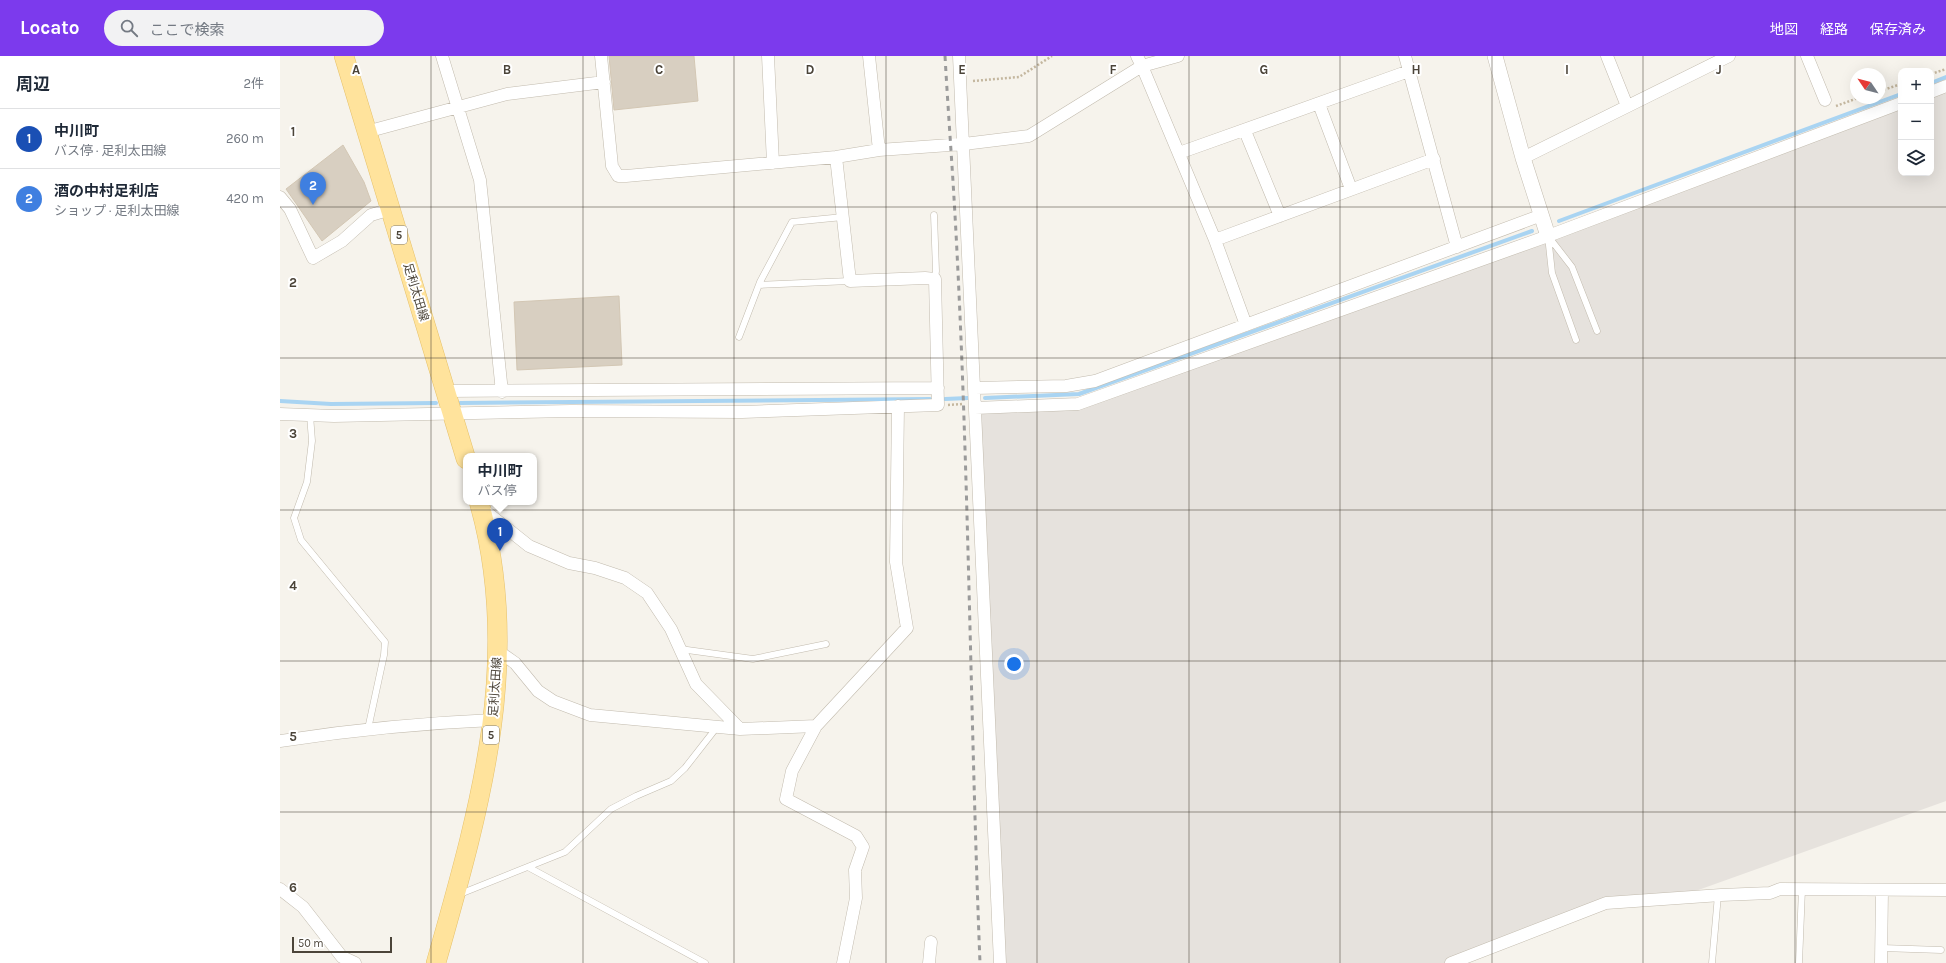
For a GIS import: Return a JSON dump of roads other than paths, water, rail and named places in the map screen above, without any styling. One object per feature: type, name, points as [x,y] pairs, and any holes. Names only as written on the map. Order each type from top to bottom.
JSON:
[{"type":"main road","name":"足利太田線","points":[[344,56],[464,453]]},
{"type":"main road","name":"足利太田線","points":[[436,963],[478,807],[493,720],[498,651],[494,577],[479,505]]},
{"type":"street","points":[[442,56],[480,180],[502,392]]},
{"type":"street","points":[[600,56],[612,166],[618,176],[836,157],[879,150],[964,144],[1029,136],[1139,61],[1178,56]]},
{"type":"street","points":[[768,56],[773,163]]},
{"type":"street","points":[[869,56],[879,150]]},
{"type":"street","points":[[959,56],[975,388],[970,406],[1000,963]]},
{"type":"street","points":[[1405,56],[1457,247]]},
{"type":"street","points":[[1495,56],[1523,158],[1548,236]]},
{"type":"street","points":[[1607,56],[1627,106]]},
{"type":"street","points":[[1523,158],[1627,106],[1708,60],[1729,56]]},
{"type":"street","points":[[1807,56],[1825,100]]},
{"type":"street","points":[[1139,61],[1215,240],[1246,325]]},
{"type":"street","points":[[1179,153],[1245,131],[1409,71]]},
{"type":"street","points":[[366,132],[507,94],[604,82]]},
{"type":"street","points":[[1934,91],[1946,86]]},
{"type":"street","points":[[1319,104],[1351,189]]},
{"type":"street","points":[[970,406],[1078,404],[1548,236],[1898,104]]},
{"type":"street","points":[[1245,131],[1280,216]]},
{"type":"street","points":[[280,414],[453,414],[571,411],[742,412],[938,405],[935,279],[925,278],[850,281],[836,157]]},
{"type":"street","points":[[1215,240],[1434,159]]},
{"type":"street","points":[[280,197],[290,209],[313,258],[342,242],[371,215],[390,209]]},
{"type":"street","points":[[975,388],[1066,386],[1095,381],[1542,215]]},
{"type":"street","points":[[446,391],[502,392],[938,388]]},
{"type":"street","points":[[843,963],[856,898],[855,870],[863,847],[856,836],[786,799],[792,771],[816,726],[907,628],[896,562],[898,406]]},
{"type":"street","points":[[480,505],[529,546],[569,563],[595,568],[625,578],[647,593],[671,629],[696,684],[740,729]]},
{"type":"street","points":[[498,651],[515,663],[543,695],[553,702],[590,715],[740,729],[816,726]]},
{"type":"street","points":[[280,741],[418,723],[493,720]]},
{"type":"street","points":[[280,889],[303,907],[342,957],[355,963]]},
{"type":"street","points":[[1452,963],[1606,904],[1718,895],[1770,894],[1780,889],[1946,890]]},
{"type":"street","points":[[1881,963],[1882,890]]},
{"type":"street","points":[[929,963],[931,942]]},
{"type":"lane","points":[[934,216],[935,279]]},
{"type":"lane","points":[[739,336],[759,285],[792,222],[843,217]]},
{"type":"lane","points":[[1548,236],[1572,267],[1597,331]]},
{"type":"lane","points":[[1548,236],[1552,273],[1576,340]]},
{"type":"lane","points":[[759,285],[850,281]]},
{"type":"lane","points":[[310,415],[312,441],[307,482],[294,518],[301,540],[385,642],[384,655],[368,729]]},
{"type":"lane","points":[[680,649],[753,659],[826,644]]},
{"type":"lane","points":[[454,896],[565,852],[611,809],[636,796],[671,781],[685,768],[717,727]]},
{"type":"lane","points":[[528,867],[705,963]]},
{"type":"lane","points":[[1799,963],[1802,889]]},
{"type":"lane","points":[[1712,963],[1718,895]]},
{"type":"lane","points":[[1882,948],[1941,950]]},
{"type":"waterway","points":[[1934,82],[1946,77]]},
{"type":"waterway","points":[[1559,221],[1898,95]]},
{"type":"waterway","points":[[985,398],[1079,394],[1532,231]]},
{"type":"waterway","points":[[945,399],[968,398]]},
{"type":"waterway","points":[[460,403],[930,399]]},
{"type":"waterway","points":[[280,401],[331,404],[436,403]]},
{"type":"railway","points":[[945,56],[960,308],[980,963]]},
{"type":"place","name":"酒の中村足利店","points":[[313,205]]},
{"type":"place","name":"中川町","points":[[500,551]]}]
